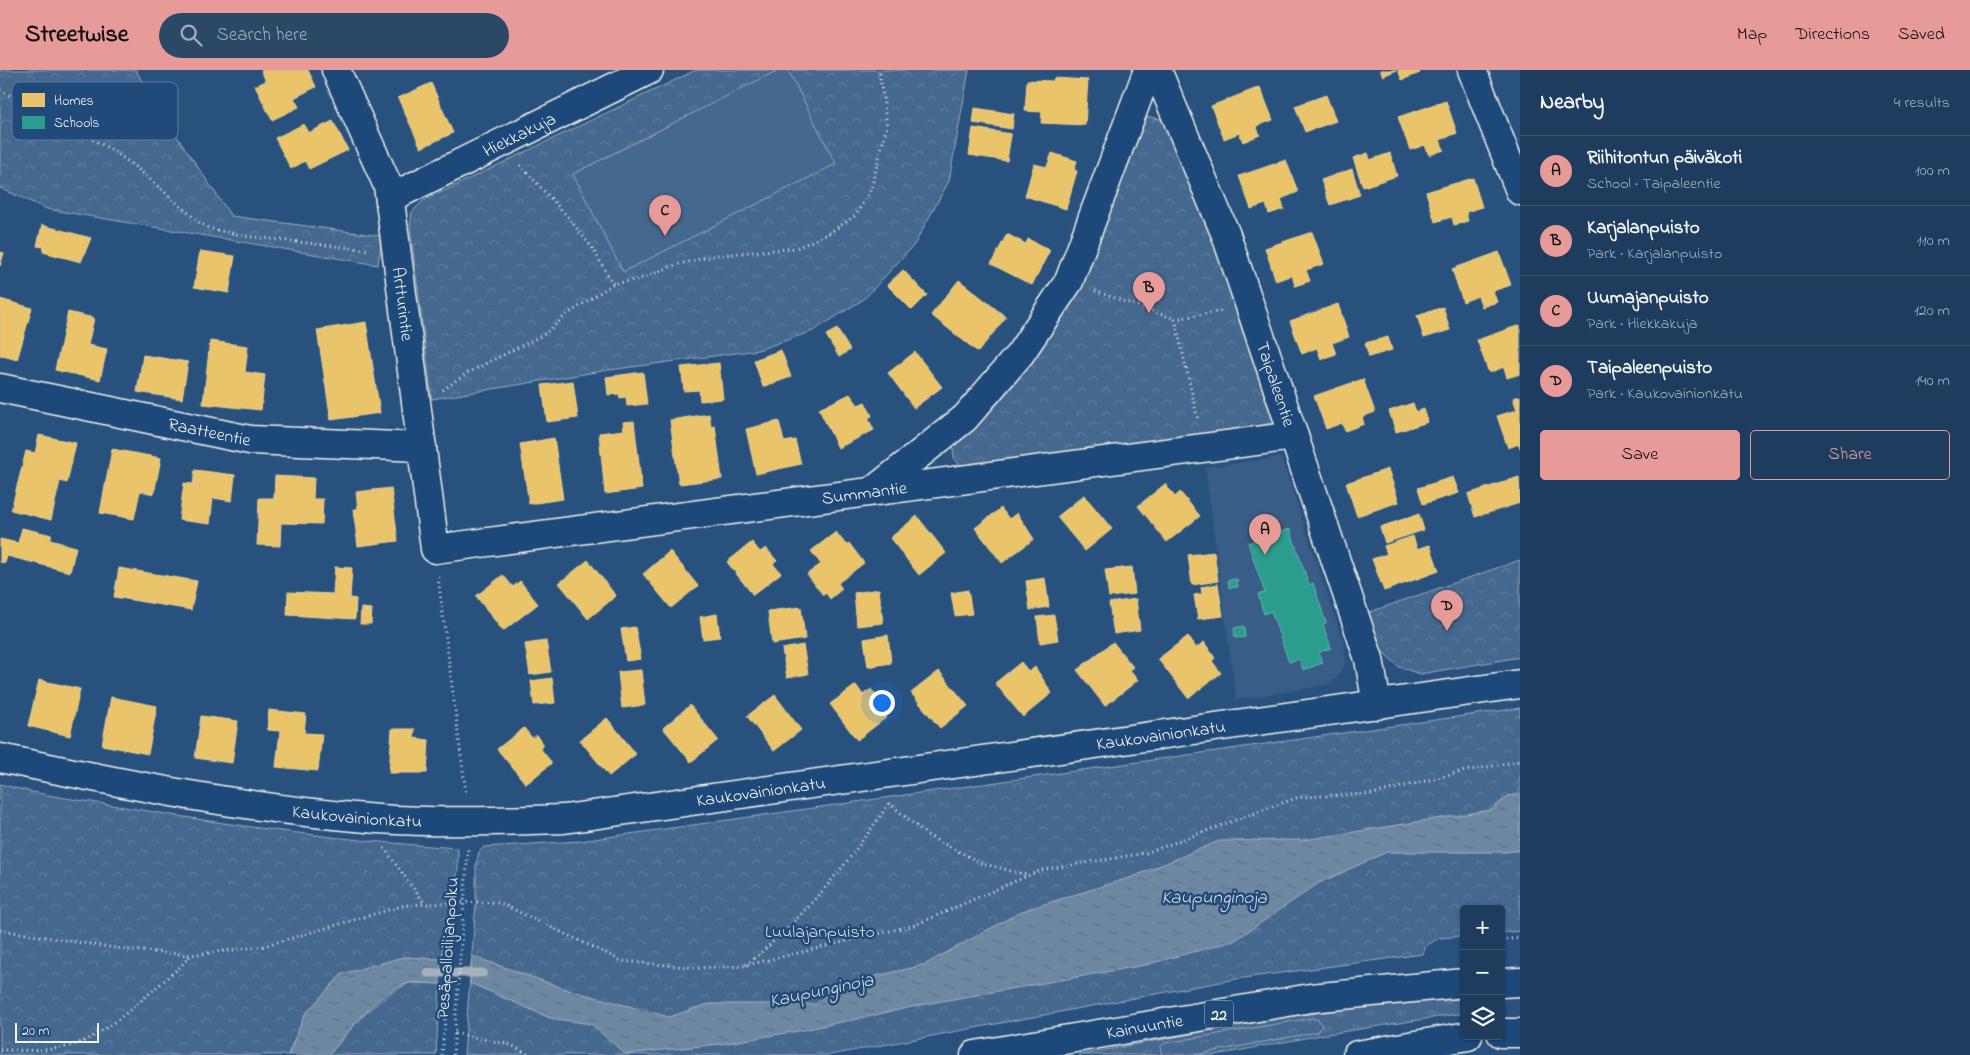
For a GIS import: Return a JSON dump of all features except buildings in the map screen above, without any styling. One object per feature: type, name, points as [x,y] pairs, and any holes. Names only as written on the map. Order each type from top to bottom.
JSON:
[{"type":"main road","name":"Artturintie","points":[[336,70],[388,186],[435,549]]},
{"type":"main road","name":"Hiekkakuja","points":[[390,198],[649,70]]},
{"type":"main road","points":[[873,491],[965,418],[1020,354],[1069,282],[1148,70]]},
{"type":"main road","name":"Taipaleentie","points":[[1157,70],[1226,235],[1369,659],[1377,705]]},
{"type":"main road","points":[[1472,70],[1520,192]]},
{"type":"main road","name":"Raatteentie","points":[[0,388],[250,440],[422,447]]},
{"type":"main road","name":"Summantie","points":[[435,549],[1294,436]]},
{"type":"main road","name":"Kaukovainionkatu","points":[[0,758],[156,789],[469,832],[1520,684]]},
{"type":"main road","points":[[1505,983],[1520,982]]},
{"type":"main road","name":"Kainuuntie","points":[[975,1055],[1311,998],[1460,983]]},
{"type":"main road","points":[[1505,1033],[1520,1033]]},
{"type":"main road","points":[[1357,1055],[1460,1037]]},
{"type":"path","points":[[416,408],[467,373],[545,334],[566,314],[614,284],[640,279],[675,265],[717,255],[797,248],[829,233],[855,216],[871,189],[887,126],[880,70]]},
{"type":"path","points":[[0,90],[12,96]]},
{"type":"path","points":[[93,140],[112,150],[137,168],[201,224],[215,230],[244,236],[397,254]]},
{"type":"path","points":[[502,144],[527,174],[570,218],[593,249],[614,284]]},
{"type":"path","points":[[1069,282],[1175,319],[1250,306]]},
{"type":"path","points":[[1175,319],[1205,448]]},
{"type":"path","name":"Pesäpalloilijanpolku","points":[[435,549],[469,832],[453,1055]]},
{"type":"path","points":[[0,930],[122,948],[191,955],[264,946],[405,906],[463,901],[500,903],[622,962],[699,968],[743,966],[915,925],[1041,870],[1146,852],[1299,797],[1373,794],[1465,771],[1520,761]]},
{"type":"path","points":[[743,966],[777,940],[828,884],[867,836],[889,803],[927,835],[981,863],[1028,875]]},
{"type":"path","points":[[381,844],[425,904]]},
{"type":"path","points":[[442,1055],[451,949],[451,902]]},
{"type":"path","points":[[1505,940],[1520,938]]},
{"type":"path","points":[[0,1050],[48,1050],[76,1044],[97,1035],[180,967],[191,955]]},
{"type":"path","points":[[455,1033],[511,1045],[530,1055]]},
{"type":"shaded area","points":[[1281,457],[1344,644],[1346,662],[1337,678],[1327,685],[1236,700],[1205,467]]},
{"type":"green space","points":[[0,70],[136,70],[142,82],[12,82],[12,140],[178,140],[178,138],[231,216],[382,236],[378,265],[47,209],[0,188]]},
{"type":"green space","points":[[696,70],[969,70],[949,181],[914,245],[864,299],[813,331],[758,350],[602,371],[432,399],[410,227],[412,212],[423,201]]},
{"type":"green space","points":[[778,70],[788,70],[836,164],[623,272],[573,174]]},
{"type":"green space","points":[[1148,117],[1162,119],[1173,128],[1278,423],[1274,428],[975,467],[960,465],[954,458],[953,448],[957,438],[997,398],[1139,122]]},
{"type":"green space","points":[[1520,560],[1520,657],[1420,674],[1399,667],[1381,650],[1367,613]]},
{"type":"green space","name":"Luulajanpuisto","points":[[1520,708],[1520,931],[1505,933],[1505,905],[1460,905],[1460,936],[1439,938],[1426,946],[1423,954],[1236,979],[830,1055],[464,1055],[476,902],[476,865],[479,852],[484,847],[580,841]]},
{"type":"green space","points":[[0,784],[65,798],[252,827],[334,837],[458,848],[458,871],[441,959],[403,957],[305,1014],[288,1055],[0,1055]]},
{"type":"green space","points":[[409,983],[440,984],[436,1055],[329,1055],[355,1024],[375,1005]]},
{"type":"green space","points":[[1460,999],[1460,1014],[1321,1035],[1216,1055],[1079,1055],[1319,1012]]},
{"type":"green space","points":[[1312,1018],[1319,1020],[1322,1026],[1317,1032],[1194,1055],[1162,1055],[1160,1047],[1165,1043]]},
{"type":"water","name":"Kaupunginoja","points":[[1520,794],[1520,850],[1507,852],[1387,852],[1319,883],[1234,941],[1145,965],[931,1003],[804,1030],[721,1044],[625,1054],[591,1024],[550,1018],[470,983],[472,956],[569,990],[669,1017],[708,1004],[816,1004],[837,985],[924,965],[1022,911],[1135,876],[1219,841],[1304,840],[1491,810],[1508,796]]},
{"type":"water","points":[[403,957],[441,959],[440,984],[409,983],[387,994],[365,1013],[329,1055],[288,1055],[305,1014],[342,974]]},
{"type":"waterway","name":"Kaupunginoja","points":[[428,973],[483,973]]},
{"type":"place","name":"Uumajanpuisto","points":[[665,236]]},
{"type":"place","name":"Karjalanpuisto","points":[[1149,313]]},
{"type":"place","name":"Riihitontun päiväkoti","points":[[1265,555]]},
{"type":"place","name":"Taipaleenpuisto","points":[[1447,631]]}]
